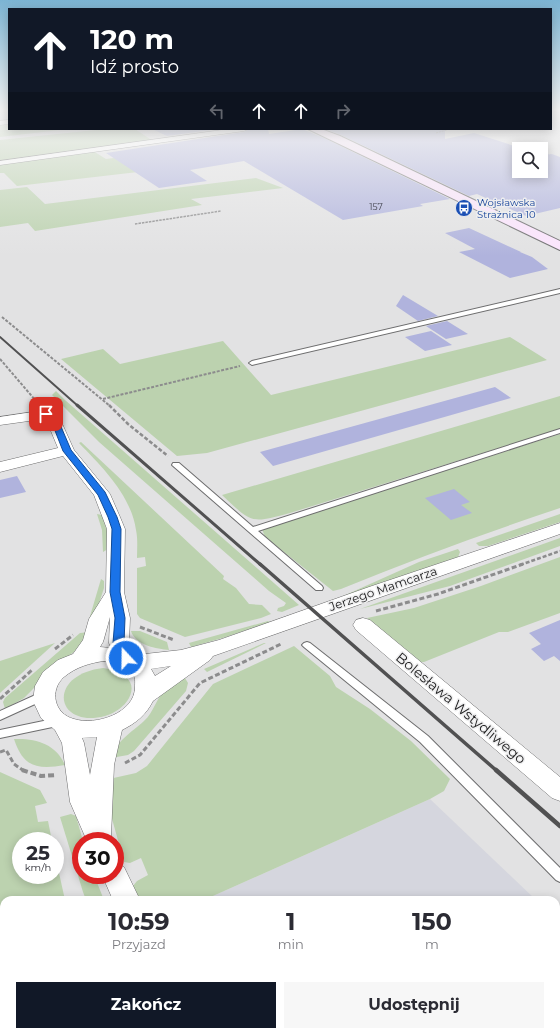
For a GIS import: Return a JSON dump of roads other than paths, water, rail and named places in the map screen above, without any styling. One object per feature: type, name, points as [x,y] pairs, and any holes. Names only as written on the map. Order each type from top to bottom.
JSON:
[{"type":"street","points":[[0,163],[27,159]]},
{"type":"street","points":[[381,159],[560,246]]},
{"type":"street","points":[[0,421],[46,414],[55,422],[67,451],[102,494],[116,529],[117,548],[115,592],[120,618],[119,643],[131,661],[142,670],[146,677],[148,686],[142,704],[134,712],[124,720],[100,729],[75,729],[61,723],[48,712],[44,695],[52,677],[60,669],[81,658],[104,654],[131,661]]},
{"type":"street","points":[[0,467],[67,451]]},
{"type":"street","name":"Jerzego Mamcarza","points":[[131,661],[153,662],[208,652],[321,610],[560,528]]},
{"type":"street","points":[[81,658],[93,642],[99,619],[115,592]]},
{"type":"street","name":"Bolesława Wstydliwego","points":[[368,619],[560,791]]},
{"type":"street","name":"Jerzego Mamcarza","points":[[146,695],[159,683],[185,668],[208,652]]},
{"type":"street","points":[[61,723],[73,743],[82,802],[96,832]]},
{"type":"street","points":[[99,832],[103,761],[106,741],[113,725]]},
{"type":"street","points":[[119,884],[125,896]]},
{"type":"lane","points":[[252,363],[560,291]]},
{"type":"lane","points":[[252,530],[560,432]]},
{"type":"lane","points":[[176,465],[318,588]]},
{"type":"lane","points":[[307,645],[424,739],[560,876]]},
{"type":"lane","points":[[0,716],[44,695]]},
{"type":"lane","points":[[0,734],[61,723]]},
{"type":"railway","points":[[0,337],[78,406]]},
{"type":"railway","points":[[77,405],[261,565]]},
{"type":"railway","points":[[260,564],[497,771]]},
{"type":"railway","points":[[496,770],[560,826]]},
{"type":"place","name":"Wojsławska Strażnica 10","points":[[464,208]]}]
